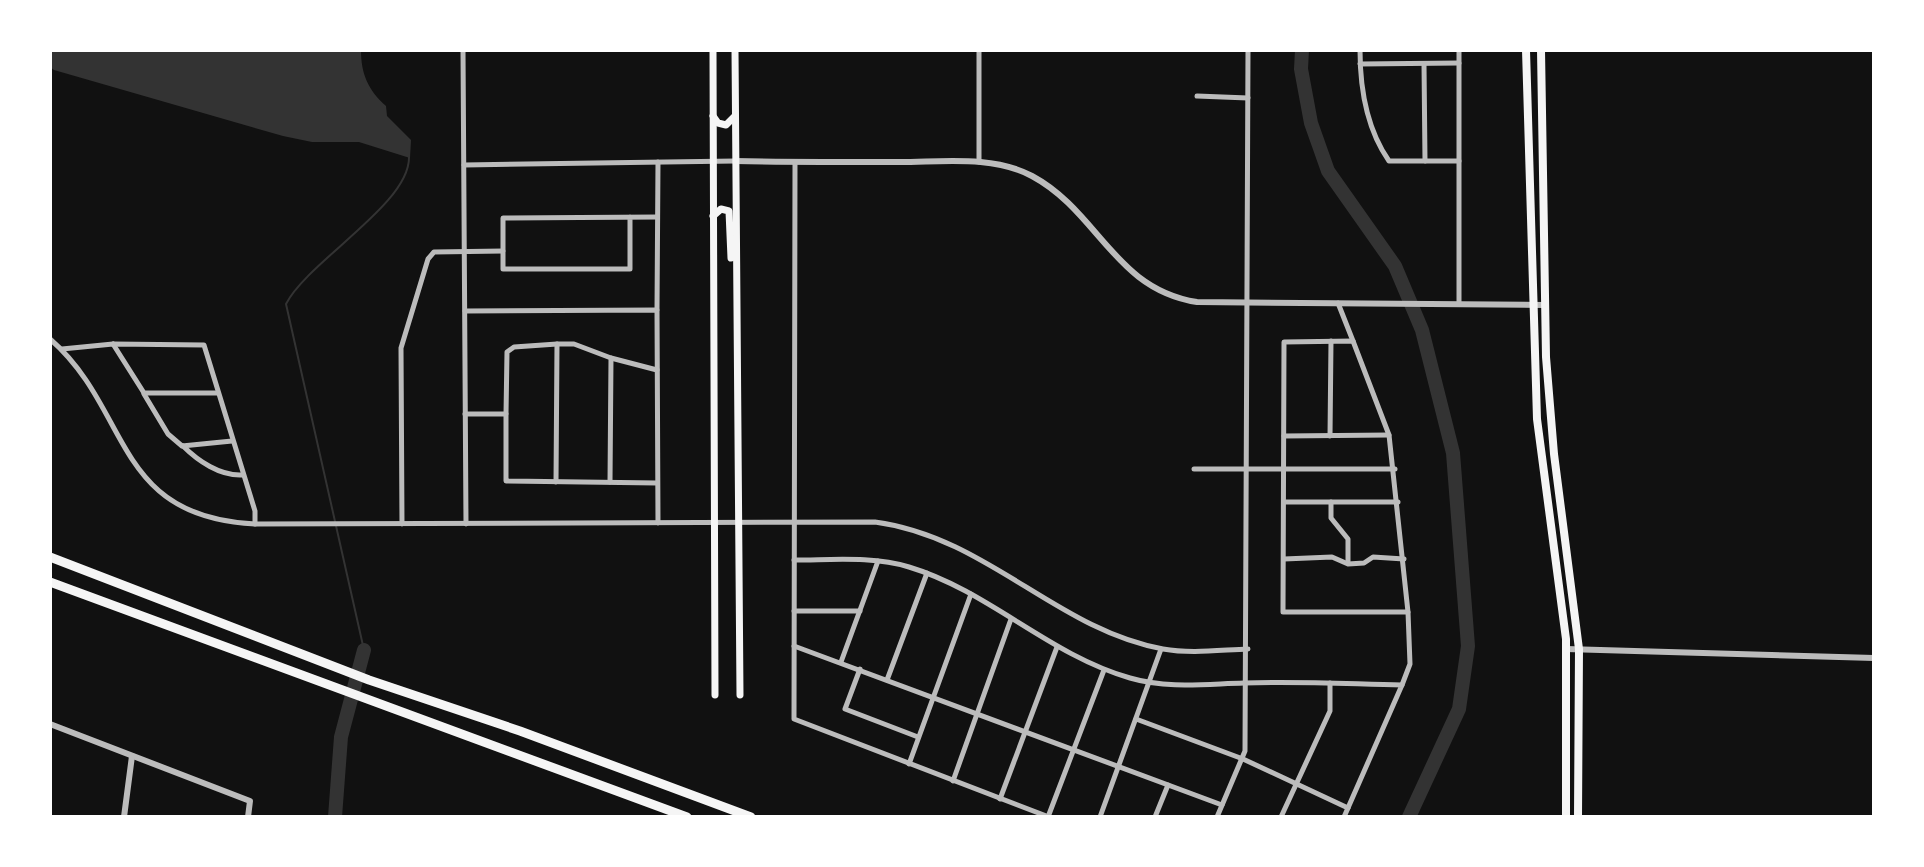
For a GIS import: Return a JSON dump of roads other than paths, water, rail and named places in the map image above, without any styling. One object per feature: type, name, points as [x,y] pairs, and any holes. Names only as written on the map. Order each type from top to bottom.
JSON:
[{"type":"highway","points":[[50,557],[369,680],[520,731],[751,817]]},
{"type":"highway","points":[[50,582],[687,817]]},
{"type":"main road","points":[[713,50],[715,695]]},
{"type":"main road","points":[[735,50],[740,695]]},
{"type":"main road","points":[[1526,50],[1531,304],[1537,419],[1566,649],[1566,817]]},
{"type":"main road","points":[[1541,50],[1544,305],[1554,454],[1579,649],[1578,817]]},
{"type":"main road","points":[[713,116],[718,123],[726,125],[735,116]]},
{"type":"main road","points":[[713,216],[721,209],[729,211],[736,288]]},
{"type":"street","points":[[463,50],[466,524]]},
{"type":"street","points":[[979,50],[979,162]]},
{"type":"street","points":[[1217,817],[1243,759],[1244,683],[1248,649],[1248,50]]},
{"type":"street","points":[[1360,50],[1363,96],[1381,149],[1389,161],[1459,161]]},
{"type":"street","points":[[1459,50],[1459,304]]},
{"type":"street","points":[[1360,64],[1459,63]]},
{"type":"street","points":[[1424,64],[1425,161]]},
{"type":"street","points":[[1197,96],[1248,98]]},
{"type":"street","points":[[464,165],[735,161],[979,162],[1029,174],[1048,185],[1124,267],[1160,293],[1197,302],[1544,305]]},
{"type":"street","points":[[658,162],[658,523]]},
{"type":"street","points":[[795,162],[794,719],[1049,817],[1104,670]]},
{"type":"street","points":[[630,217],[630,269],[503,269],[503,218],[630,217],[657,217]]},
{"type":"street","points":[[402,524],[401,348],[428,259],[434,252],[503,251]]},
{"type":"street","points":[[1338,303],[1389,435],[1404,559],[1410,664],[1344,817]]},
{"type":"street","points":[[465,311],[657,310]]},
{"type":"street","points":[[50,339],[79,369],[128,457],[147,479],[194,511],[221,521],[255,524],[875,522],[929,533],[973,554],[1093,625],[1161,649],[1248,649]]},
{"type":"street","points":[[1330,436],[1331,341]]},
{"type":"street","points":[[1353,341],[1284,342],[1283,612],[1408,612]]},
{"type":"street","points":[[62,349],[113,344],[204,345],[255,511],[255,524]]},
{"type":"street","points":[[113,344],[168,434],[198,461],[233,476],[242,475]]},
{"type":"street","points":[[556,482],[557,344]]},
{"type":"street","points":[[657,370],[574,344],[514,347],[507,352],[506,481],[657,483]]},
{"type":"street","points":[[610,482],[611,358]]},
{"type":"street","points":[[144,393],[218,393]]},
{"type":"street","points":[[465,414],[506,414]]},
{"type":"street","points":[[1284,436],[1389,435]]},
{"type":"street","points":[[182,446],[232,441]]},
{"type":"street","points":[[1194,469],[1395,469]]},
{"type":"street","points":[[1284,502],[1398,502]]},
{"type":"street","points":[[1331,502],[1331,518],[1348,539],[1348,564]]},
{"type":"street","points":[[1284,559],[1332,557],[1348,564],[1364,563],[1373,557],[1404,559]]},
{"type":"street","points":[[794,560],[878,561],[927,573],[971,594],[1057,647],[1104,670],[1150,682],[1187,686],[1244,683],[1402,685]]},
{"type":"street","points":[[841,662],[878,561]]},
{"type":"street","points":[[887,680],[927,573]]},
{"type":"street","points":[[909,764],[971,594]]},
{"type":"street","points":[[794,611],[860,611]]},
{"type":"street","points":[[953,781],[1011,619]]},
{"type":"street","points":[[794,646],[1222,805]]},
{"type":"street","points":[[1000,799],[1057,647]]},
{"type":"street","points":[[1100,817],[1161,649]]},
{"type":"street","points":[[1566,649],[1874,658]]},
{"type":"street","points":[[860,669],[845,709],[918,737]]},
{"type":"street","points":[[1281,817],[1330,711],[1330,683]]},
{"type":"street","points":[[1136,719],[1243,759],[1348,808]]},
{"type":"street","points":[[50,724],[250,801],[248,817]]},
{"type":"street","points":[[124,817],[132,756]]},
{"type":"street","points":[[1155,817],[1168,785]]},
{"type":"waterway","points":[[1302,50],[1301,69],[1311,123],[1328,171],[1395,266],[1422,330],[1453,453],[1468,646],[1459,709],[1409,817]]},
{"type":"waterway","points":[[364,650],[286,304],[298,287],[393,194],[405,175],[409,157]]},
{"type":"waterway","points":[[335,817],[341,737],[364,650]]}]
